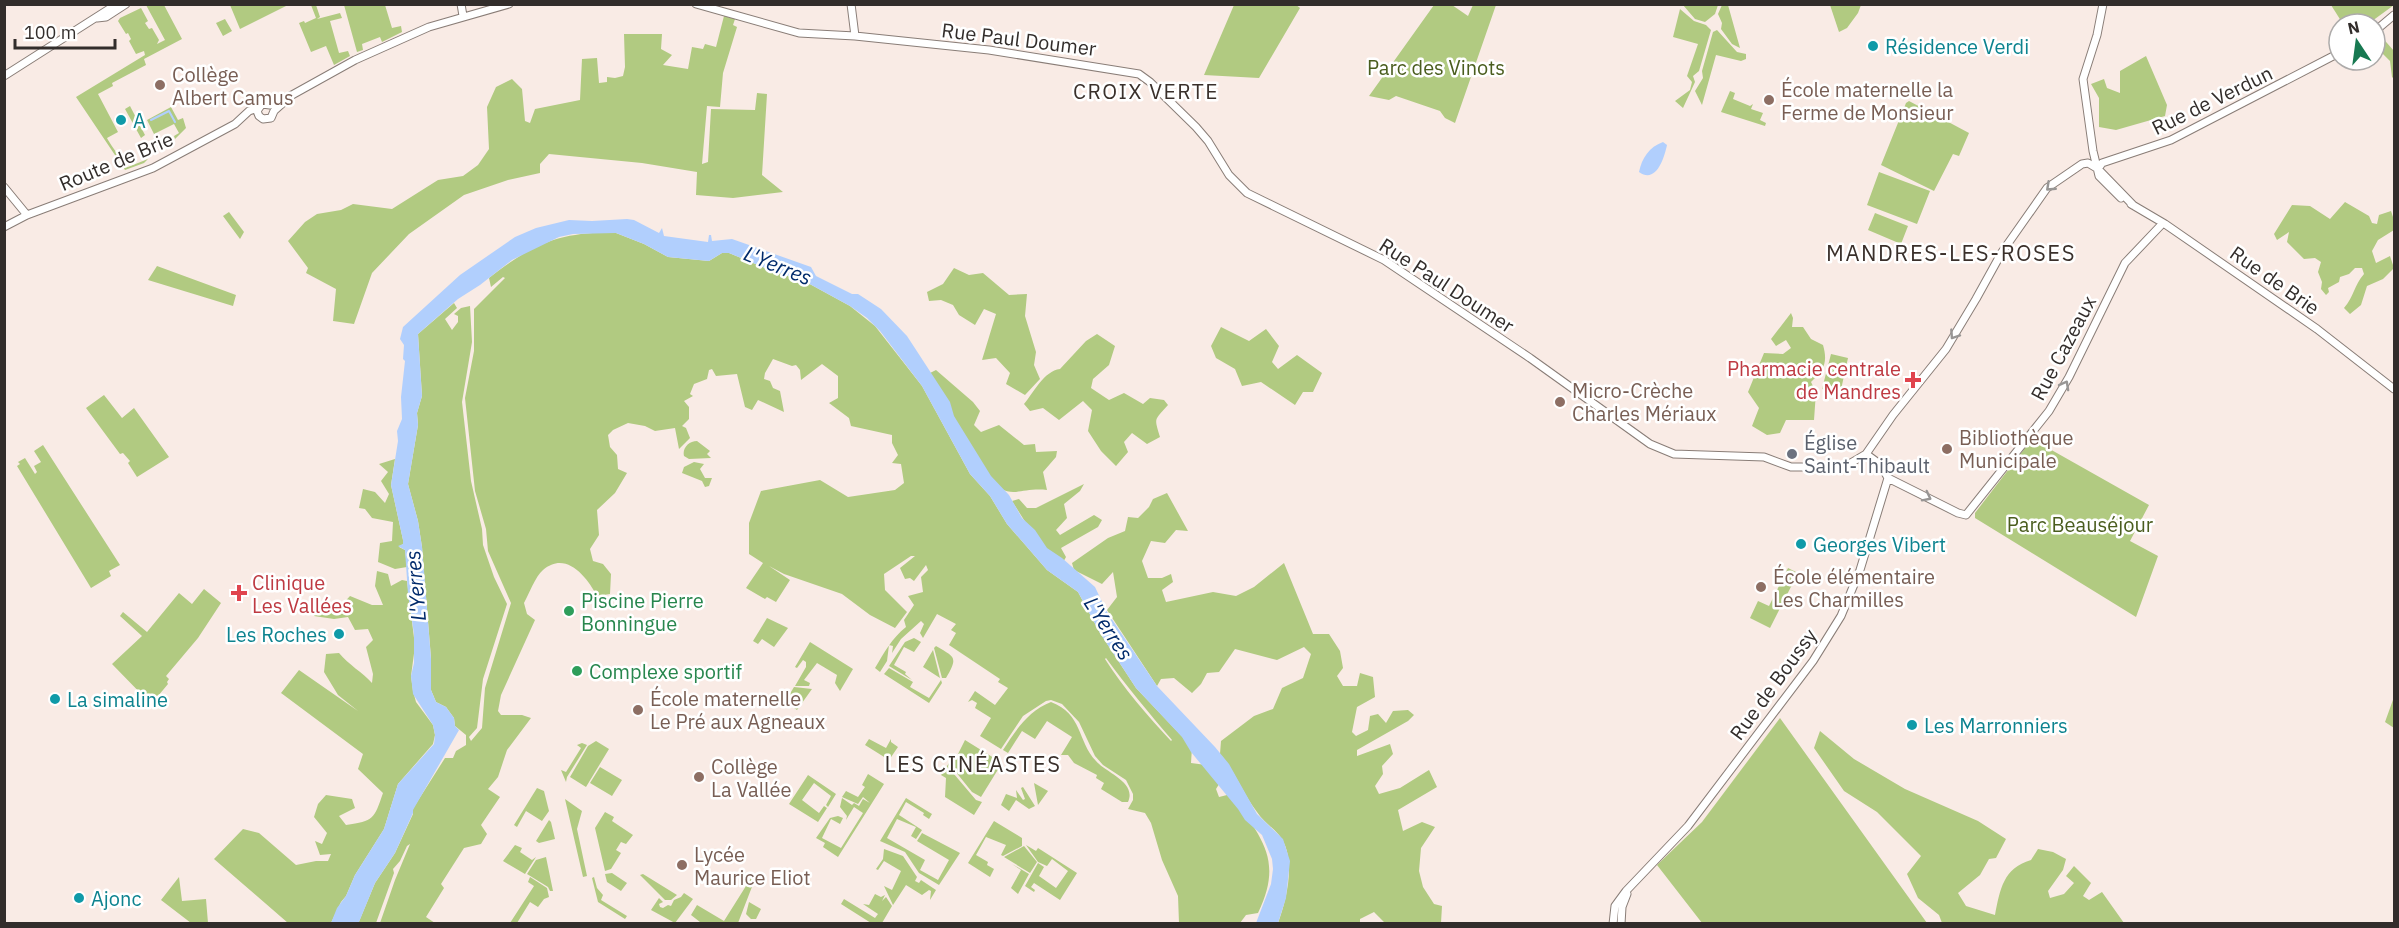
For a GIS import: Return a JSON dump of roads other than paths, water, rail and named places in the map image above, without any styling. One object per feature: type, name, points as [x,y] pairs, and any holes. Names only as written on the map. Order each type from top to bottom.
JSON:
[{"type":"street","points":[[4,76],[117,4]]},
{"type":"street","points":[[97,18],[106,16],[126,4]]},
{"type":"street","points":[[460,4],[463,16]]},
{"type":"street","points":[[272,108],[355,60],[410,34],[463,16],[509,4]]},
{"type":"street","points":[[696,4],[797,33],[855,36],[851,4]]},
{"type":"street","points":[[2098,169],[2093,151],[2083,78],[2097,34],[2103,4]]},
{"type":"street","name":"Rue Paul Doumer","points":[[855,36],[1014,53],[1139,74],[1150,82],[1208,141],[1229,175],[1247,193],[1384,260],[1530,358],[1650,444],[1662,450],[1674,454],[1764,457],[1791,467],[1818,468],[1844,467],[1866,454]]},
{"type":"street","name":"Rue de Verdun","points":[[2098,169],[2102,163],[2171,140],[2327,59]]},
{"type":"street","points":[[264,103],[272,108],[273,116],[268,119],[263,119],[258,111],[264,103]]},
{"type":"street","name":"Route de Brie","points":[[4,227],[27,215],[153,168],[239,121],[249,111],[258,111]]},
{"type":"street","points":[[1888,478],[1881,465],[1866,454],[1893,415],[1946,349],[2002,252],[2047,188],[2082,164],[2088,163],[2098,169]]},
{"type":"street","name":"Rue de Brie","points":[[2098,169],[2133,205],[2163,223],[2317,329],[2394,389]]},
{"type":"street","points":[[4,187],[27,215]]},
{"type":"street","name":"Rue Cazeaux","points":[[1888,478],[1966,515],[2056,400],[2125,263],[2163,223]]},
{"type":"street","name":"Rue de Boussy","points":[[1636,881],[1694,819],[1814,661],[1841,616],[1860,570],[1888,478]]},
{"type":"street","points":[[1613,924],[1613,914],[1619,900],[1636,881]]},
{"type":"street","points":[[1621,924],[1625,897],[1636,881]]},
{"type":"water","points":[[1663,142],[1667,145],[1664,157],[1655,172],[1645,175],[1639,172],[1647,154]]},
{"type":"water","name":"L'Yerres","points":[[569,220],[634,220],[659,233],[662,228],[664,236],[708,242],[709,235],[712,241],[732,239],[811,267],[816,276],[852,294],[858,294],[881,309],[907,336],[950,402],[954,416],[991,476],[1009,495],[1022,518],[1035,530],[1047,548],[1095,587],[1107,612],[1157,686],[1229,764],[1257,814],[1283,839],[1290,861],[1286,898],[1278,923],[1256,923],[1271,884],[1273,869],[1272,859],[1262,835],[1245,820],[1191,752],[1182,737],[1136,688],[1100,633],[1078,592],[1047,570],[1007,524],[990,496],[970,474],[922,386],[880,331],[850,306],[806,282],[729,253],[722,253],[709,261],[668,257],[616,233],[573,234],[559,237],[512,260],[458,299],[418,334],[422,396],[417,413],[418,425],[408,484],[422,547],[431,659],[431,690],[436,702],[446,707],[454,718],[455,726],[459,730],[413,810],[395,853],[375,883],[359,922],[331,923],[355,875],[384,829],[398,784],[434,744],[433,725],[413,694],[411,676],[414,663],[414,634],[405,550],[398,546],[403,544],[403,540],[391,485],[398,441],[397,431],[402,419],[401,397],[405,361],[403,359],[404,345],[400,339],[403,327],[460,275],[515,237],[536,228]]},
{"type":"waterway","points":[[151,120],[169,111],[175,122]]},
{"type":"place","name":"Résidence Verdi","points":[[1873,46]]},
{"type":"place","name":"Collège Albert Camus","points":[[160,85]]},
{"type":"place","name":"École maternelle la Ferme de Monsieur","points":[[1769,100]]},
{"type":"place","name":"A","points":[[121,120]]},
{"type":"place","name":"Pharmacie centrale de Mandres","points":[[1913,380]]},
{"type":"place","name":"Micro-Crèche Charles Mériaux","points":[[1560,402]]},
{"type":"place","name":"Bibliothèque Municipale","points":[[1947,449]]},
{"type":"place","name":"Église Saint-Thibault","points":[[1792,454]]},
{"type":"place","name":"Georges Vibert","points":[[1801,544]]},
{"type":"place","name":"École élémentaire Les Charmilles","points":[[1761,587]]},
{"type":"place","name":"Clinique Les Vallées","points":[[239,593]]},
{"type":"place","name":"Piscine Pierre Bonningue","points":[[569,611]]},
{"type":"place","name":"Les Roches","points":[[339,634]]},
{"type":"place","name":"Complexe sportif","points":[[577,671]]},
{"type":"place","name":"La simaline","points":[[55,699]]},
{"type":"place","name":"École maternelle Le Pré aux Agneaux","points":[[638,710]]},
{"type":"place","name":"Les Marronniers","points":[[1912,725]]},
{"type":"place","name":"Collège La Vallée","points":[[699,777]]},
{"type":"place","name":"Lycée Maurice Eliot","points":[[682,865]]},
{"type":"place","name":"Ajonc","points":[[79,898]]},
{"type":"district","name":"CROIX VERTE","points":[[1146,91]]},
{"type":"district","name":"MANDRES-LES-ROSES","points":[[1951,252]]},
{"type":"district","name":"LES CINÉASTES","points":[[973,763]]},
{"type":"park label","name":"Parc des Vinots","points":[[1436,67]]},
{"type":"park label","name":"Parc Beauséjour","points":[[2080,524]]}]
